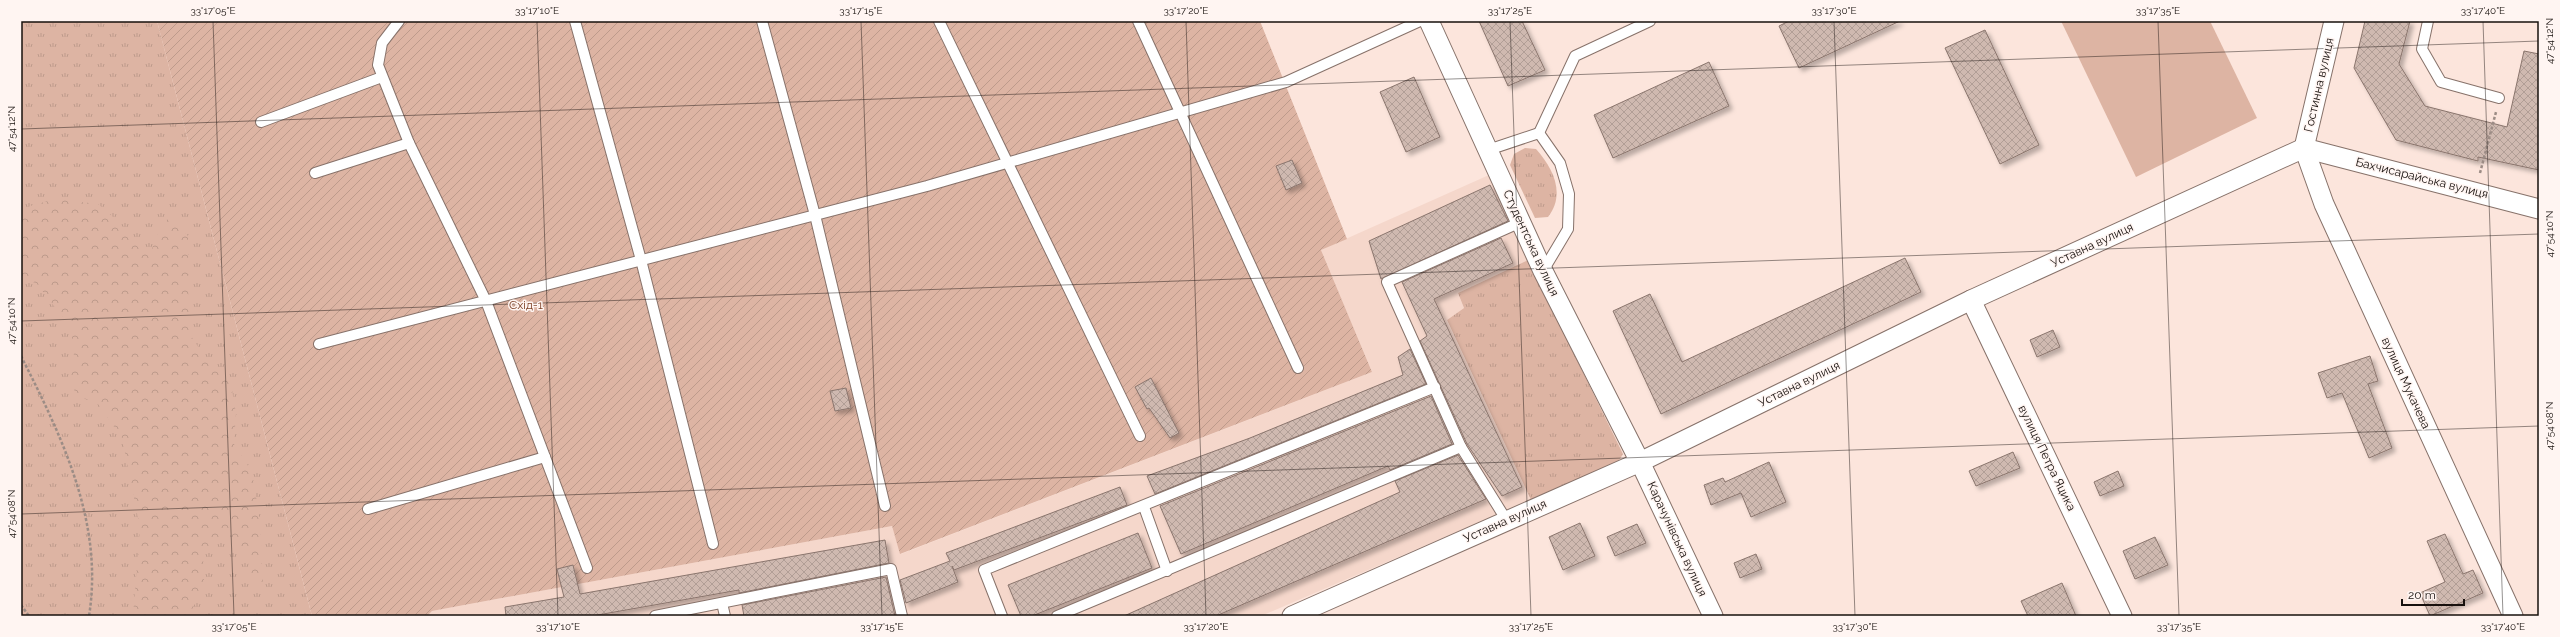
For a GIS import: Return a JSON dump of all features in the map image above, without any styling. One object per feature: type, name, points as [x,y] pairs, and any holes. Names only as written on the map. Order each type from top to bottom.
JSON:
[{"type":"street","name":"Студентська вулиця","points":[[1429,21],[1543,271],[1640,462]]},
{"type":"street","name":"Гостинна вулиця","points":[[2304,148],[2334,21]]},
{"type":"street","name":"Бахчисарайська вулиця","points":[[2304,148],[2539,208]]},
{"type":"street","name":"Уставна вулиця","points":[[1292,616],[1322,610],[1507,521],[1640,462],[1971,300],[2304,148]]},
{"type":"street","name":"вулиця Мукачева","points":[[2304,148],[2324,204],[2513,616]]},
{"type":"street","name":"вулиця Петра Яцика","points":[[1971,300],[2122,616]]},
{"type":"street","name":"Карачунівська вулиця","points":[[1640,462],[1713,616]]},
{"type":"lane","points":[[399,21],[382,42],[378,65],[409,143],[486,301],[587,568]]},
{"type":"lane","points":[[575,21],[641,260],[713,544]]},
{"type":"lane","points":[[762,21],[814,215],[885,506]]},
{"type":"lane","points":[[939,21],[1140,436]]},
{"type":"lane","points":[[1138,21],[1298,368]]},
{"type":"lane","points":[[319,344],[1007,163],[1286,82],[1420,21]]},
{"type":"lane","points":[[1488,150],[1539,133],[1575,56],[1650,21]]},
{"type":"lane","points":[[2428,21],[2422,49],[2441,82],[2499,98]]},
{"type":"lane","points":[[261,122],[382,76]]},
{"type":"lane","points":[[1539,133],[1560,164],[1569,194],[1568,229],[1543,271]]},
{"type":"lane","points":[[315,173],[409,143]]},
{"type":"lane","points":[[1507,521],[1461,447],[1387,282],[1521,222]]},
{"type":"lane","points":[[1002,616],[984,570],[1144,507],[1435,387]]},
{"type":"lane","points":[[1057,616],[1461,447]]},
{"type":"lane","points":[[368,509],[545,456]]},
{"type":"lane","points":[[1144,507],[1167,571]]},
{"type":"lane","points":[[655,616],[891,569],[902,616]]},
{"type":"lane","points":[[722,603],[725,616]]},
{"type":"path","points":[[2476,192],[2499,98]]},
{"type":"path","points":[[21,356],[55,422],[86,509],[93,585],[89,616]]},
{"type":"path","points":[[21,605],[29,616]]},
{"type":"shaded area","points":[[1489,175],[1528,260],[1458,293],[1464,308],[1447,320],[1531,500],[1261,616],[427,616],[432,611],[892,526],[901,554],[1372,372],[1321,250]]},
{"type":"green space","points":[[21,21],[157,21],[312,616],[21,616]]},
{"type":"green space","name":"Схід-1","points":[[157,21],[1260,21],[1347,239],[1321,250],[1372,372],[900,554],[892,526],[432,611],[427,616],[312,616]]},
{"type":"green space","points":[[2061,21],[2210,21],[2257,118],[2136,177]]},
{"type":"green space","points":[[1525,148],[1536,149],[1548,164],[1555,182],[1557,190],[1556,199],[1548,217],[1535,218],[1510,165],[1514,154]]},
{"type":"green space","points":[[55,199],[98,204],[121,224],[130,240],[150,257],[155,238],[170,215],[188,236],[189,333],[214,371],[229,373],[236,413],[234,444],[252,472],[260,522],[263,586],[251,579],[247,553],[230,535],[203,555],[204,584],[189,616],[133,616],[140,528],[122,438],[98,404],[80,397],[74,390],[70,375],[74,356],[71,328],[37,284],[21,276],[21,216],[30,206]]},
{"type":"green space","points":[[1528,260],[1623,454],[1618,462],[1531,500],[1447,320],[1464,308],[1458,293]]},
{"type":"building","points":[[1479,21],[1522,21],[1545,70],[1508,86]]},
{"type":"building","points":[[1789,21],[1900,21],[1799,68],[1779,26]]},
{"type":"building","points":[[2365,21],[2410,21],[2399,64],[2425,106],[2507,127],[2524,51],[2539,54],[2539,170],[2478,157],[2478,161],[2396,140],[2354,68]]},
{"type":"building","points":[[1985,30],[2039,145],[2000,164],[1945,48]]},
{"type":"building","points":[[1709,62],[1729,106],[1613,158],[1594,115]]},
{"type":"building","points":[[1414,77],[1440,137],[1406,152],[1380,92]]},
{"type":"building","points":[[1292,160],[1302,183],[1286,190],[1276,166]]},
{"type":"building","points":[[1490,185],[1508,221],[1381,279],[1369,241]]},
{"type":"building","points":[[1501,238],[1513,263],[1434,299],[1522,487],[1502,496],[1467,444],[1420,341],[1427,336],[1402,282]]},
{"type":"building","points":[[1905,258],[1921,292],[1661,414],[1613,311],[1650,294],[1682,362]]},
{"type":"building","points":[[2053,330],[2060,347],[2037,357],[2030,340]]},
{"type":"building","points":[[1410,349],[1426,384],[1155,494],[1147,476],[1250,438],[1403,375],[1398,357]]},
{"type":"building","points":[[2370,356],[2378,381],[2368,384],[2392,448],[2369,458],[2342,393],[2327,398],[2318,373]]},
{"type":"building","points":[[1151,378],[1179,433],[1170,438],[1149,408],[1147,409],[1135,387]]},
{"type":"building","points":[[846,388],[851,408],[835,411],[830,391]]},
{"type":"building","points":[[1431,396],[1452,444],[1390,470],[1388,466],[1181,554],[1160,506]]},
{"type":"building","points":[[2013,452],[2020,468],[1976,486],[1969,471]]},
{"type":"building","points":[[1458,455],[1486,499],[1216,616],[1124,616],[1400,492],[1395,481]]},
{"type":"building","points":[[1769,462],[1786,502],[1751,517],[1741,493],[1711,505],[1704,485],[1723,478],[1725,482]]},
{"type":"building","points":[[2118,471],[2124,486],[2100,496],[2094,482]]},
{"type":"building","points":[[1120,487],[1127,505],[954,570],[952,566],[958,582],[906,603],[900,580],[950,561],[946,553]]},
{"type":"building","points":[[1580,523],[1595,556],[1563,570],[1549,537]]},
{"type":"building","points":[[1637,524],[1646,543],[1615,556],[1607,537]]},
{"type":"building","points":[[1138,533],[1152,568],[1032,616],[1021,616],[1008,585]]},
{"type":"building","points":[[2445,534],[2463,574],[2473,570],[2483,593],[2430,616],[2420,593],[2445,582],[2427,541]]},
{"type":"building","points":[[2155,537],[2168,565],[2135,579],[2123,551]]},
{"type":"building","points":[[885,540],[889,563],[739,593],[739,590],[592,616],[506,616],[505,607],[564,597],[557,569],[573,565],[580,594]]},
{"type":"building","points":[[1756,554],[1762,569],[1740,578],[1734,563]]},
{"type":"building","points":[[886,577],[895,616],[744,616],[742,605]]},
{"type":"building","points":[[2062,583],[2076,616],[2028,616],[2021,601]]}]
